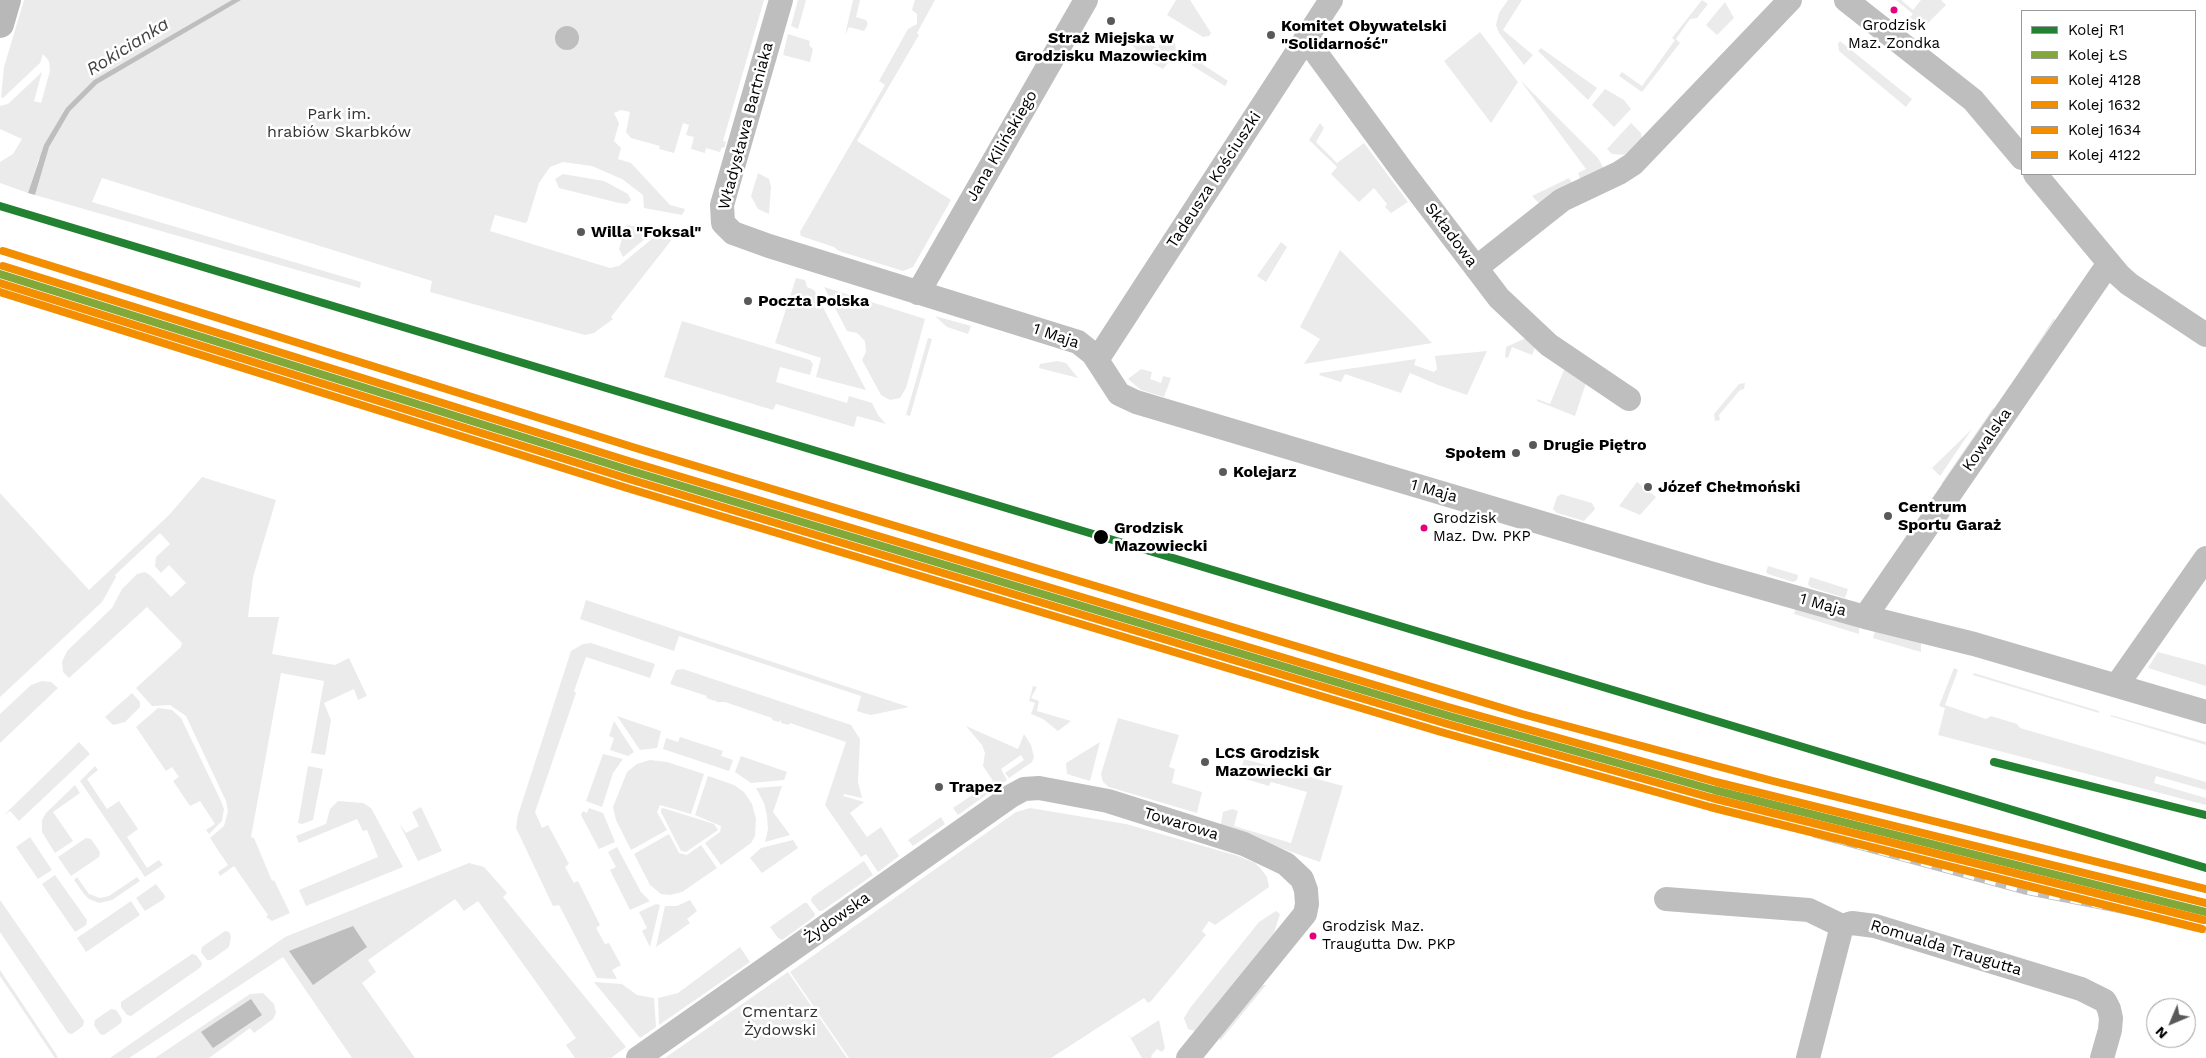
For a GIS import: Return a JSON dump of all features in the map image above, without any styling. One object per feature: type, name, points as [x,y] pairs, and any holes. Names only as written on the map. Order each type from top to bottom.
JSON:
[{"type":"street","points":[[0,24],[7,0]]},
{"type":"street","name":"Władysława Bartniaka","points":[[747,240],[726,228],[722,219],[722,210],[780,0]]},
{"type":"street","name":"Jana Kilińskiego","points":[[918,293],[1086,0]]},
{"type":"street","name":"Tadeusza Kościuszki","points":[[1097,360],[1331,0]]},
{"type":"street","points":[[1476,268],[1562,200],[1619,173],[1633,164],[1790,0]]},
{"type":"street","points":[[1846,0],[1973,100],[2021,157]]},
{"type":"street","name":"Składowa","points":[[1306,39],[1500,298],[1549,345],[1629,399]]},
{"type":"street","points":[[2036,175],[2109,263],[2129,284],[2206,335]]},
{"type":"street","name":"1 Maja","points":[[747,240],[1078,342],[1089,349],[1119,394],[1136,402],[1865,617],[1965,641],[2206,712]]},
{"type":"street","name":"Kowalska","points":[[1865,617],[2109,263]]},
{"type":"street","points":[[2117,685],[2206,558]]},
{"type":"street","name":"Towarowa","points":[[1039,788],[1108,801],[1252,847],[1286,864],[1302,879],[1306,890],[1307,904],[1299,923],[1188,1058]]},
{"type":"street","name":"Żydowska","points":[[638,1058],[1011,796],[1024,790],[1039,788]]},
{"type":"street","name":"Romualda Traugutta","points":[[1666,899],[1809,910],[1842,926],[1852,923],[1875,926],[2080,989],[2105,1001],[2111,1018],[2102,1058]]},
{"type":"street","points":[[1808,1058],[1842,926]]},
{"type":"green space","name":"Park im. hrabiów Skarbków","points":[[24,0],[764,0],[723,141],[726,142],[720,152],[706,148],[705,153],[691,149],[694,137],[686,135],[689,125],[683,123],[674,153],[659,149],[660,146],[631,138],[626,132],[630,112],[621,110],[614,113],[619,123],[614,141],[621,148],[618,159],[631,163],[670,205],[685,209],[682,215],[644,208],[643,195],[622,179],[592,166],[563,162],[550,167],[539,183],[527,222],[495,215],[490,231],[610,268],[619,266],[664,229],[677,233],[611,317],[613,319],[594,333],[585,335],[430,292],[432,281],[102,178],[92,202],[361,282],[360,288],[35,195],[45,160],[39,158],[28,193],[0,183],[0,162],[13,154],[22,139],[0,129],[0,106],[8,104],[42,72],[34,101],[41,103],[50,71],[49,61],[43,54],[40,63],[3,98],[1,97],[4,67]]},
{"type":"green space","points":[[798,0],[806,0],[798,29],[791,26]]},
{"type":"green space","points":[[853,0],[860,0],[856,17],[866,20],[868,24],[864,31],[849,27],[845,35]]},
{"type":"green space","points":[[915,0],[935,0],[917,33],[919,35],[857,141],[951,200],[913,267],[903,271],[839,251],[834,247],[801,236],[800,232],[885,85],[879,81],[908,29],[917,24],[917,14],[912,10]]},
{"type":"green space","points":[[1176,0],[1190,0],[1211,33],[1209,36],[1203,37],[1167,15]]},
{"type":"green space","points":[[1508,0],[1522,0],[1503,30],[1533,55],[1524,65],[1499,33],[1496,25],[1499,13]]},
{"type":"green space","points":[[1702,0],[1708,4],[1697,18],[1690,19],[1676,39],[1680,43],[1642,92],[1619,76],[1622,72],[1642,86],[1675,40],[1672,38]]},
{"type":"green space","points":[[1896,0],[1901,0],[1913,10],[1921,0],[1941,0],[1946,5],[1927,24],[1916,22],[1910,17],[1913,14]]},
{"type":"green space","points":[[1725,2],[1734,18],[1717,35],[1706,25]]},
{"type":"green space","points":[[1480,32],[1518,82],[1491,123],[1444,61]]},
{"type":"green space","points":[[788,34],[810,41],[809,45],[813,49],[810,62],[783,55]]},
{"type":"green space","points":[[1134,38],[1158,48],[1162,39],[1175,43],[1176,53],[1163,69],[1145,59],[1131,44]]},
{"type":"green space","points":[[1840,41],[1912,99],[1906,107],[1839,51],[1838,44]]},
{"type":"green space","points":[[1541,48],[1597,88],[1588,100],[1538,51]]},
{"type":"green space","points":[[1209,53],[1209,57],[1202,64],[1228,81],[1225,86],[1191,65]]},
{"type":"green space","points":[[1520,80],[1598,158],[1603,167],[1602,173],[1582,184],[1578,173],[1586,169]]},
{"type":"green space","points":[[1605,89],[1624,100],[1631,109],[1614,127],[1592,105]]},
{"type":"green space","points":[[1320,123],[1324,128],[1316,142],[1337,163],[1364,143],[1408,202],[1391,213],[1385,207],[1387,204],[1374,188],[1359,202],[1331,174],[1337,167],[1309,140]]},
{"type":"green space","points":[[1631,123],[1641,133],[1642,140],[1627,155],[1612,154],[1607,149]]},
{"type":"green space","points":[[758,173],[769,179],[771,187],[769,214],[758,209],[751,196]]},
{"type":"green space","points":[[563,174],[604,181],[628,194],[631,200],[627,204],[619,203],[559,188],[555,179]]},
{"type":"green space","points":[[1569,178],[1574,186],[1539,203],[1532,196]]},
{"type":"green space","points":[[626,225],[657,229],[623,257],[619,249]]},
{"type":"green space","points":[[1281,242],[1287,247],[1266,282],[1257,276]]},
{"type":"green space","points":[[1340,250],[1432,343],[1304,364],[1320,339],[1300,327]]},
{"type":"green space","points":[[796,278],[805,280],[807,287],[814,290],[866,390],[816,377],[821,358],[775,343]]},
{"type":"green space","points":[[824,287],[925,319],[906,388],[900,398],[890,400],[881,395],[862,360],[866,352],[865,341],[857,333],[847,331]]},
{"type":"green space","points":[[935,316],[971,326],[968,334],[947,327]]},
{"type":"green space","points":[[2054,318],[2056,323],[2016,382],[2012,383]]},
{"type":"green space","points":[[682,321],[810,360],[813,364],[810,375],[780,367],[776,382],[847,403],[849,396],[872,403],[878,415],[886,424],[857,416],[854,427],[776,404],[773,410],[664,377]]},
{"type":"green space","points":[[928,338],[932,339],[910,416],[906,415]]},
{"type":"green space","points":[[1526,338],[1535,348],[1532,355],[1512,347],[1508,358],[1505,357],[1506,347]]},
{"type":"green space","points":[[1487,351],[1467,395],[1410,373],[1401,393],[1345,374],[1341,382],[1319,375],[1320,373],[1416,359],[1414,365],[1434,372],[1437,369],[1435,356]]},
{"type":"green space","points":[[1057,361],[1066,363],[1078,378],[1039,368],[1040,364]]},
{"type":"green space","points":[[1566,365],[1586,383],[1575,416],[1537,401],[1537,399],[1550,404]]},
{"type":"green space","points":[[1141,369],[1152,372],[1150,379],[1161,383],[1163,376],[1171,378],[1164,397],[1141,390],[1128,379]]},
{"type":"green space","points":[[1745,383],[1744,389],[1740,390],[1719,415],[1720,420],[1715,421],[1714,414],[1739,384]]},
{"type":"green space","points":[[1993,408],[1995,410],[1947,484],[1941,484]]},
{"type":"green space","points":[[1972,429],[1940,476],[1932,468]]},
{"type":"green space","points":[[202,477],[276,500],[253,577],[248,617],[279,617],[272,654],[335,665],[349,658],[367,696],[358,700],[354,689],[324,703],[331,720],[325,755],[311,753],[324,681],[281,673],[251,837],[254,838],[272,881],[274,880],[290,913],[272,921],[266,917],[268,915],[234,866],[220,876],[218,872],[228,865],[210,838],[224,826],[228,811],[226,801],[186,716],[170,705],[152,706],[136,688],[181,647],[182,643],[147,607],[69,678],[63,672],[62,662],[67,651],[112,608],[122,589],[137,574],[145,572],[150,575],[171,597],[186,583],[169,565],[161,573],[155,566],[156,557],[170,544],[160,533],[115,575],[116,577],[102,602],[0,697],[0,493],[89,590],[169,515]]},
{"type":"green space","points":[[1637,482],[1656,497],[1640,515],[1619,506]]},
{"type":"green space","points":[[1561,494],[1592,503],[1595,509],[1584,521],[1557,513],[1553,509],[1557,497]]},
{"type":"green space","points":[[1768,566],[1798,575],[1797,580],[1793,582],[1768,574],[1766,572]]},
{"type":"green space","points":[[1810,577],[1848,589],[1845,598],[1810,587],[1808,584]]},
{"type":"green space","points":[[586,600],[909,707],[871,715],[857,711],[861,696],[679,636],[674,651],[580,619]]},
{"type":"green space","points":[[1796,608],[1859,627],[1859,634],[1794,614]]},
{"type":"green space","points":[[1875,631],[1921,641],[1921,652],[1873,638]]},
{"type":"green space","points":[[591,643],[655,664],[650,678],[586,657],[574,691],[576,693],[535,812],[542,828],[548,825],[569,864],[565,867],[574,883],[578,881],[600,925],[596,928],[605,944],[609,943],[621,965],[612,970],[617,979],[597,978],[559,905],[553,906],[516,828],[518,815],[571,651],[583,644]]},
{"type":"green space","points":[[2158,652],[2206,665],[2206,686],[2148,668]]},
{"type":"green space","points":[[1954,668],[1958,670],[1945,705],[1986,719],[1991,716],[2017,724],[2020,728],[2206,782],[2206,790],[2156,776],[2154,783],[2206,798],[2206,805],[1938,735],[1945,708],[1939,706]]},
{"type":"green space","points":[[683,669],[851,725],[860,739],[858,782],[862,798],[844,794],[843,796],[864,802],[850,813],[867,837],[881,827],[899,856],[878,872],[866,854],[861,857],[825,805],[846,742],[790,723],[789,725],[781,723],[781,720],[779,722],[772,720],[772,718],[725,702],[716,702],[716,699],[715,701],[706,698],[707,696],[670,684],[676,670]]},
{"type":"green space","points":[[1974,673],[2099,711],[2099,713],[1973,675]]},
{"type":"green space","points":[[42,681],[51,682],[58,688],[0,743],[0,714],[31,685]]},
{"type":"green space","points":[[1033,686],[1037,687],[1031,698],[1039,701],[1037,711],[1071,721],[1058,731],[1043,719],[1031,714],[1035,703],[1029,701]]},
{"type":"green space","points":[[132,693],[140,702],[140,707],[125,722],[113,725],[105,717]]},
{"type":"green space","points":[[158,708],[172,710],[181,718],[221,801],[224,809],[222,821],[209,834],[206,830],[215,824],[200,801],[190,806],[173,781],[179,777],[172,767],[166,771],[136,727]]},
{"type":"green space","points":[[617,716],[661,731],[657,748],[640,750]]},
{"type":"green space","points":[[2110,716],[2206,742],[2206,745]]},
{"type":"green space","points":[[1118,718],[1179,735],[1169,767],[1175,769],[1172,783],[1202,792],[1197,813],[1109,787],[1103,782],[1101,774]]},
{"type":"green space","points":[[614,721],[634,752],[628,756],[610,750],[614,738],[609,736]]},
{"type":"green space","points":[[966,726],[1018,749],[1024,734],[1031,745],[1034,757],[1032,762],[1009,778],[1005,773],[1024,760],[1021,755],[1001,769],[1007,780],[958,815],[953,808],[993,781],[983,766],[985,753],[982,745]]},
{"type":"green space","points":[[680,737],[723,751],[721,756],[733,760],[729,771],[663,749],[666,738],[678,742]]},
{"type":"green space","points":[[79,742],[90,754],[19,821],[10,811],[3,816]]},
{"type":"green space","points":[[1100,742],[1090,781],[1067,774],[1066,763]]},
{"type":"green space","points":[[603,754],[623,759],[613,773],[602,807],[586,801]]},
{"type":"green space","points":[[741,756],[787,772],[784,780],[751,783],[735,772]]},
{"type":"green space","points":[[1244,759],[1343,786],[1320,862],[1224,828],[1221,824],[1223,812],[1232,809],[1238,811],[1234,826],[1291,843],[1307,792],[1271,782],[1269,786],[1239,777]]},
{"type":"green space","points":[[650,760],[667,762],[704,774],[691,814],[660,805],[657,812],[667,830],[631,850],[616,820],[613,807],[627,772],[637,764]]},
{"type":"green space","points":[[95,766],[98,770],[87,779],[107,809],[119,801],[138,829],[127,837],[147,868],[159,860],[163,865],[145,877],[80,781]]},
{"type":"green space","points":[[308,766],[323,769],[313,820],[302,824],[298,823]]},
{"type":"green space","points":[[708,776],[734,785],[744,792],[752,804],[756,819],[755,836],[751,843],[721,865],[705,843],[720,832],[721,826],[695,815]]},
{"type":"green space","points":[[75,785],[80,793],[53,812],[73,841],[55,853],[42,832],[42,820],[46,813]]},
{"type":"green space","points":[[782,786],[773,812],[790,835],[765,842],[768,829],[767,816],[764,803],[756,788]]},
{"type":"green space","points":[[338,801],[363,803],[371,808],[403,867],[306,906],[299,890],[378,857],[367,830],[363,831],[357,819],[299,843],[296,836],[326,824],[330,809]]},
{"type":"green space","points":[[421,807],[442,851],[418,861],[399,823],[406,833],[419,826],[412,812]]},
{"type":"green space","points":[[589,808],[603,813],[615,842],[599,849],[581,815],[583,811],[587,813]]},
{"type":"green space","points":[[663,808],[714,824],[718,830],[686,852],[681,851],[661,812]]},
{"type":"green space","points":[[1030,808],[1126,824],[1238,856],[1255,863],[1261,869],[1267,877],[1269,887],[1215,925],[1209,921],[1202,931],[1206,935],[1152,1000],[1148,1003],[1144,998],[1051,1058],[849,1058],[790,972],[1016,812]]},
{"type":"green space","points":[[941,817],[945,824],[913,846],[908,840]]},
{"type":"green space","points":[[669,834],[679,853],[687,855],[701,845],[717,868],[682,892],[670,895],[661,894],[650,885],[634,854]]},
{"type":"green space","points":[[30,837],[52,870],[38,879],[16,847]]},
{"type":"green space","points":[[86,838],[91,839],[100,852],[99,857],[71,876],[58,857]]},
{"type":"green space","points":[[793,840],[798,848],[762,873],[750,858],[761,848]]},
{"type":"green space","points":[[617,847],[641,892],[650,901],[630,910],[610,870],[616,867],[608,852]]},
{"type":"green space","points":[[864,861],[873,875],[822,911],[819,911],[811,901],[812,897]]},
{"type":"green space","points":[[469,863],[484,867],[507,893],[503,897],[626,1047],[611,1058],[575,1058],[566,1045],[576,1038],[478,901],[464,911],[455,899],[368,960],[376,972],[362,983],[415,1058],[352,1058],[283,957],[129,1058],[110,1058],[285,937]]},
{"type":"green space","points":[[55,875],[87,920],[86,925],[75,932],[42,884]]},
{"type":"green space","points":[[77,877],[89,894],[100,898],[109,896],[137,877],[140,881],[112,900],[99,903],[89,899],[84,894],[74,880]]},
{"type":"green space","points":[[156,884],[165,896],[164,899],[145,911],[136,898]]},
{"type":"green space","points":[[0,900],[84,1021],[83,1026],[72,1034],[68,1033],[0,932]]},
{"type":"green space","points":[[690,900],[697,911],[687,919],[690,923],[656,947],[665,906],[677,906]]},
{"type":"green space","points":[[131,901],[140,915],[86,952],[77,938]]},
{"type":"green space","points":[[804,903],[807,903],[815,914],[814,917],[782,940],[778,938],[770,927]]},
{"type":"green space","points":[[656,904],[660,905],[650,947],[642,931],[647,928],[639,912]]},
{"type":"green space","points":[[1276,911],[1280,914],[1274,933],[1195,1031],[1188,1029],[1184,1018],[1190,1008],[1259,922]]},
{"type":"green space","points":[[225,931],[229,932],[231,936],[229,947],[211,960],[207,960],[201,952],[202,947]]},
{"type":"green space","points":[[740,947],[750,962],[659,1025],[658,998],[678,993]]},
{"type":"green space","points":[[192,954],[196,955],[202,963],[201,967],[131,1016],[127,1015],[121,1007],[121,1002]]},
{"type":"green space","points":[[0,970],[58,1058],[55,1058],[0,976]]},
{"type":"green space","name":"Cmentarz Żydowski","points":[[788,972],[847,1058],[665,1058],[672,1053]]},
{"type":"green space","points":[[594,982],[622,984],[637,995],[654,998],[656,1027],[640,1038]]},
{"type":"green space","points":[[1262,985],[1266,985],[1220,1041],[1220,1037]]},
{"type":"green space","points":[[263,993],[274,1004],[276,1013],[273,1019],[254,1033],[250,1028],[209,1058],[155,1058],[250,994]]},
{"type":"green space","points":[[111,1009],[116,1010],[122,1019],[121,1023],[104,1035],[100,1034],[94,1025],[95,1020]]},
{"type":"green space","points":[[1159,1020],[1165,1048],[1162,1052],[1157,1049],[1151,1056],[1152,1058],[1142,1058],[1127,1032],[1131,1038]]},
{"type":"shaded area","points":[[232,0],[241,0],[97,84],[70,111],[49,147],[35,195],[28,193],[44,145],[66,108],[94,80]]},
{"type":"shaded area","points":[[567,26],[576,29],[579,38],[576,47],[567,50],[558,47],[555,38],[558,29]]},
{"type":"shaded area","points":[[353,926],[367,947],[313,985],[289,951]]},
{"type":"shaded area","points":[[251,999],[262,1015],[213,1048],[201,1032]]},
{"type":"railway","points":[[1815,835],[2026,892],[2143,915],[2206,930]]},
{"type":"rail line","name":"R1","points":[[0,206],[2206,868]]},
{"type":"rail line","name":"4122","points":[[3,251],[639,449],[1522,714],[1773,781],[2206,889]]},
{"type":"rail line","name":"1632","points":[[3,266],[635,463],[1448,707],[1716,782],[2206,903]]},
{"type":"rail line","name":"ŁS","points":[[0,274],[632,471],[1446,715],[1714,790],[2206,912]]},
{"type":"rail line","name":"4128","points":[[0,283],[629,479],[1444,723],[1712,798],[2204,920]]},
{"type":"rail line","name":"1634","points":[[0,292],[627,488],[1441,732],[1710,807],[2202,929]]},
{"type":"rail line","name":"R1","points":[[1994,762],[2206,815]]},
{"type":"place","name":"Grodzisk Maz. Zondka","points":[[1894,10]]},
{"type":"place","name":"Straż Miejska w Grodzisku Mazowieckim","points":[[1111,21]]},
{"type":"place","name":"Komitet Obywatelski \"Solidarność\"","points":[[1271,35]]},
{"type":"place","name":"Willa \"Foksal\"","points":[[581,232]]},
{"type":"place","name":"Poczta Polska","points":[[748,301]]},
{"type":"place","name":"Drugie Piętro","points":[[1533,445]]},
{"type":"place","name":"Społem","points":[[1516,453]]},
{"type":"place","name":"Kolejarz","points":[[1223,472]]},
{"type":"place","name":"Józef Chełmoński","points":[[1648,487]]},
{"type":"place","name":"Centrum Sportu Garaż","points":[[1888,516]]},
{"type":"place","name":"Grodzisk Maz. Dw. PKP","points":[[1424,528]]},
{"type":"place","name":"Grodzisk Mazowiecki","points":[[1101,537]]},
{"type":"place","name":"LCS Grodzisk Mazowiecki Gr","points":[[1205,762]]},
{"type":"place","name":"Trapez","points":[[939,787]]},
{"type":"place","name":"Grodzisk Maz. Traugutta Dw. PKP","points":[[1313,936]]},
{"type":"water label","name":"Rokicianka","points":[[128,47]]}]
